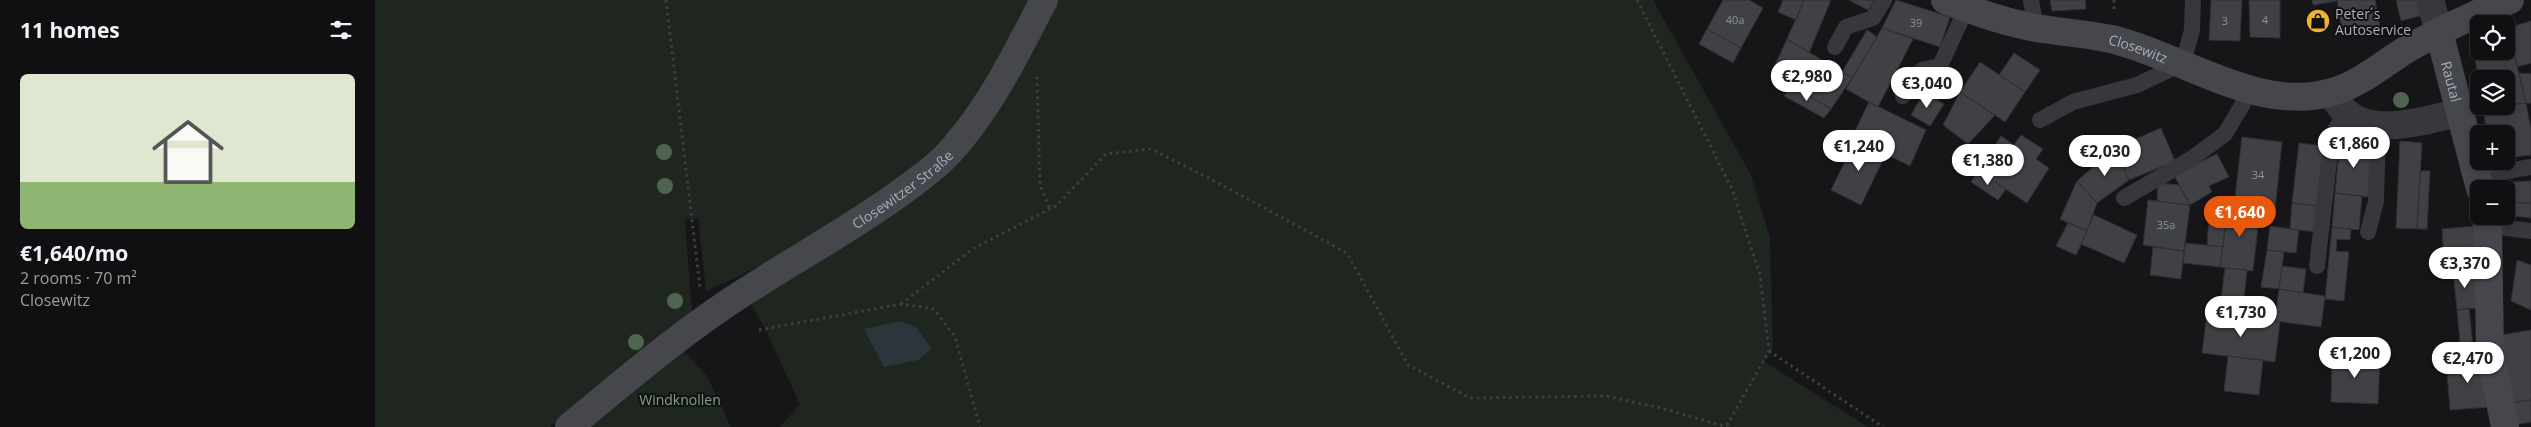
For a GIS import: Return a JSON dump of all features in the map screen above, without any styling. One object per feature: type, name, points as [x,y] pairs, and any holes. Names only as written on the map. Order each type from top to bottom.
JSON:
[{"type":"street","name":"Closewitzer Straße","points":[[569,427],[651,359],[703,321],[743,293],[870,214],[930,172],[956,146],[977,118],[1019,48],[1044,0]]},
{"type":"street","points":[[2430,0],[2439,32],[2479,12],[2510,0]]},
{"type":"street","name":"Closewitz","points":[[1956,4],[2003,21],[2112,40],[2183,63],[2251,90],[2282,96],[2309,96],[2338,103],[2349,86],[2413,45],[2439,32]]},
{"type":"street","name":"Rautal","points":[[2439,32],[2478,180]]},
{"type":"street","points":[[2338,103],[2361,120],[2378,124],[2408,124],[2460,112]]},
{"type":"street","points":[[2486,225],[2490,350],[2505,427]]},
{"type":"lane","points":[[1835,47],[1846,27],[1873,18],[1884,0]]},
{"type":"lane","points":[[2031,0],[2036,28]]},
{"type":"lane","points":[[2041,120],[2073,102],[2137,85],[2183,63],[2192,30],[2193,0]]},
{"type":"lane","points":[[1903,96],[1922,70],[1940,66],[1956,4]]},
{"type":"lane","points":[[2124,198],[2191,159],[2225,134],[2251,90]]},
{"type":"lane","points":[[2317,266],[2332,135],[2338,103]]},
{"type":"lane","points":[[2367,232],[2375,201],[2378,124]]},
{"type":"lane","points":[[2486,180],[2531,167]]},
{"type":"lane","points":[[2494,225],[2531,231]]},
{"type":"path","points":[[666,0],[703,321]]},
{"type":"path","points":[[901,304],[974,248],[1057,206],[1107,154],[1151,149],[1224,186],[1347,253],[1409,365],[1470,398],[1606,396],[1661,408],[1726,427],[1769,351],[1760,275],[1732,190],[1637,0]]},
{"type":"path","points":[[1019,48],[1024,52],[1038,79],[1040,185],[1050,209]]},
{"type":"path","points":[[759,330],[901,304],[935,309],[955,337],[980,427]]},
{"type":"path","points":[[1769,351],[1883,427]]},
{"type":"green space","points":[[375,0],[1030,0],[984,85],[942,143],[915,170],[839,220],[774,258],[706,291],[698,218],[685,220],[692,314],[641,351],[550,427],[375,427]]},
{"type":"green space","points":[[1057,0],[1653,0],[1751,175],[1770,238],[1773,348],[1765,362],[1868,427],[780,427],[800,404],[765,329],[751,304],[939,183],[964,154]]},
{"type":"green space","name":"Windknollen","points":[[682,349],[707,376],[731,427],[589,427]]},
{"type":"shaded area","points":[[901,321],[916,327],[932,349],[918,360],[884,367],[864,329]]},
{"type":"building","points":[[1723,0],[1749,0],[1763,8],[1741,48],[1707,29]]},
{"type":"building","points":[[1783,0],[1804,0],[1796,20],[1778,12]]},
{"type":"building","points":[[1804,0],[1831,0],[1809,53],[1787,39]]},
{"type":"building","points":[[1849,0],[1874,0],[1868,10]]},
{"type":"building","points":[[1896,0],[1950,17],[1940,47],[1882,28]]},
{"type":"building","points":[[2050,0],[2085,0],[2086,9],[2052,11]]},
{"type":"building","points":[[2211,0],[2242,0],[2240,41],[2209,40]]},
{"type":"building","points":[[2249,0],[2280,0],[2280,38],[2250,37]]},
{"type":"building","points":[[2312,0],[2337,0],[2337,1],[2313,5]]},
{"type":"building","points":[[2337,0],[2375,0],[2380,28],[2342,34]]},
{"type":"building","points":[[2396,0],[2420,0],[2423,15],[2401,21]]},
{"type":"building","points":[[2531,21],[2531,63],[2517,67],[2515,58],[2515,26]]},
{"type":"building","points":[[1882,28],[1913,39],[1878,107],[1846,89]]},
{"type":"building","points":[[1707,29],[1741,48],[1733,63],[1699,44]]},
{"type":"building","points":[[1867,30],[1877,37],[1852,78],[1842,72]]},
{"type":"building","points":[[1787,39],[1852,78],[1831,109],[1771,73]]},
{"type":"building","points":[[2014,53],[2040,70],[2025,92],[1999,75]]},
{"type":"building","points":[[2515,57],[2526,103],[2515,104],[2515,70],[2477,70],[2475,60],[2515,60]]},
{"type":"building","points":[[1980,62],[2025,92],[2005,122],[1960,92]]},
{"type":"building","points":[[2519,73],[2531,74],[2531,103],[2526,103]]},
{"type":"building","points":[[1792,85],[1831,109],[1824,118],[1784,96]]},
{"type":"building","points":[[1924,92],[1944,104],[1930,126],[1911,115]]},
{"type":"building","points":[[1960,92],[1995,115],[1968,144],[1943,125]]},
{"type":"building","points":[[1869,102],[1926,130],[1910,166],[1852,137]]},
{"type":"building","points":[[2526,103],[2531,129],[2531,155],[2515,157],[2515,125],[2486,125],[2484,115],[2515,115],[2515,104]]},
{"type":"building","points":[[2161,128],[2175,161],[2129,180],[2115,148]]},
{"type":"building","points":[[2021,135],[2043,149],[2036,159],[2049,168],[2027,203],[1978,171],[2001,136],[2014,145]]},
{"type":"building","points":[[2242,137],[2282,142],[2275,210],[2234,206]]},
{"type":"building","points":[[1856,139],[1886,154],[1861,205],[1831,190]]},
{"type":"building","points":[[2340,141],[2373,145],[2368,197],[2335,193]]},
{"type":"building","points":[[2400,141],[2422,143],[2417,229],[2396,228]]},
{"type":"building","points":[[2299,143],[2325,146],[2318,206],[2292,203]]},
{"type":"building","points":[[2115,148],[2129,180],[2097,203],[2077,181]]},
{"type":"building","points":[[2217,154],[2229,177],[2209,186],[2212,192],[2190,205],[2174,175]]},
{"type":"building","points":[[1978,171],[2006,189],[1998,200],[1971,182]]},
{"type":"building","points":[[2420,171],[2430,171],[2427,229],[2417,229]]},
{"type":"building","points":[[2077,181],[2097,203],[2087,231],[2060,219]]},
{"type":"building","points":[[2531,181],[2531,203],[2515,202],[2515,182]]},
{"type":"building","points":[[2158,183],[2179,185],[2190,205],[2157,201]]},
{"type":"building","points":[[2335,193],[2362,196],[2359,230],[2332,227]]},
{"type":"building","points":[[2148,200],[2190,205],[2184,251],[2143,245]]},
{"type":"building","points":[[2515,202],[2531,203],[2531,218],[2515,216]]},
{"type":"building","points":[[2292,203],[2318,206],[2316,232],[2290,229]]},
{"type":"building","points":[[2228,205],[2260,209],[2253,271],[2220,267]]},
{"type":"building","points":[[2094,215],[2137,235],[2124,263],[2081,244]]},
{"type":"building","points":[[2209,217],[2226,219],[2223,247],[2207,245]]},
{"type":"building","points":[[2068,223],[2087,231],[2076,255],[2056,246]]},
{"type":"building","points":[[2270,226],[2299,230],[2296,253],[2267,250]]},
{"type":"building","points":[[2476,226],[2480,267],[2445,271],[2442,229]]},
{"type":"building","points":[[2332,227],[2351,229],[2350,240],[2337,239],[2336,251],[2349,252],[2344,301],[2325,299]]},
{"type":"building","points":[[2185,243],[2223,247],[2220,267],[2183,263]]},
{"type":"building","points":[[2153,247],[2184,251],[2181,279],[2150,275]]},
{"type":"building","points":[[2267,250],[2284,252],[2279,289],[2261,287]]},
{"type":"building","points":[[2517,260],[2531,265],[2531,310],[2511,301]]},
{"type":"building","points":[[2282,266],[2306,269],[2303,293],[2279,289]]},
{"type":"building","points":[[2225,268],[2247,270],[2244,298],[2237,297],[2235,317],[2219,315]]},
{"type":"building","points":[[2474,268],[2477,308],[2457,310],[2453,269]]},
{"type":"building","points":[[2279,289],[2325,296],[2321,327],[2275,321]]},
{"type":"building","points":[[2469,308],[2474,358],[2446,360],[2444,344],[2460,342],[2457,310]]},
{"type":"building","points":[[2207,313],[2280,322],[2275,362],[2202,353]]},
{"type":"building","points":[[2531,330],[2531,400],[2511,403],[2501,335]]},
{"type":"building","points":[[2332,355],[2380,357],[2378,404],[2331,402]]},
{"type":"building","points":[[2228,356],[2263,360],[2259,395],[2224,391]]},
{"type":"building","points":[[2486,357],[2490,407],[2450,410],[2446,360]]},
{"type":"building","points":[[2531,400],[2531,422],[2515,425],[2511,403]]},
{"type":"place","name":"Peter´s Autoservice","points":[[2318,21]]}]
